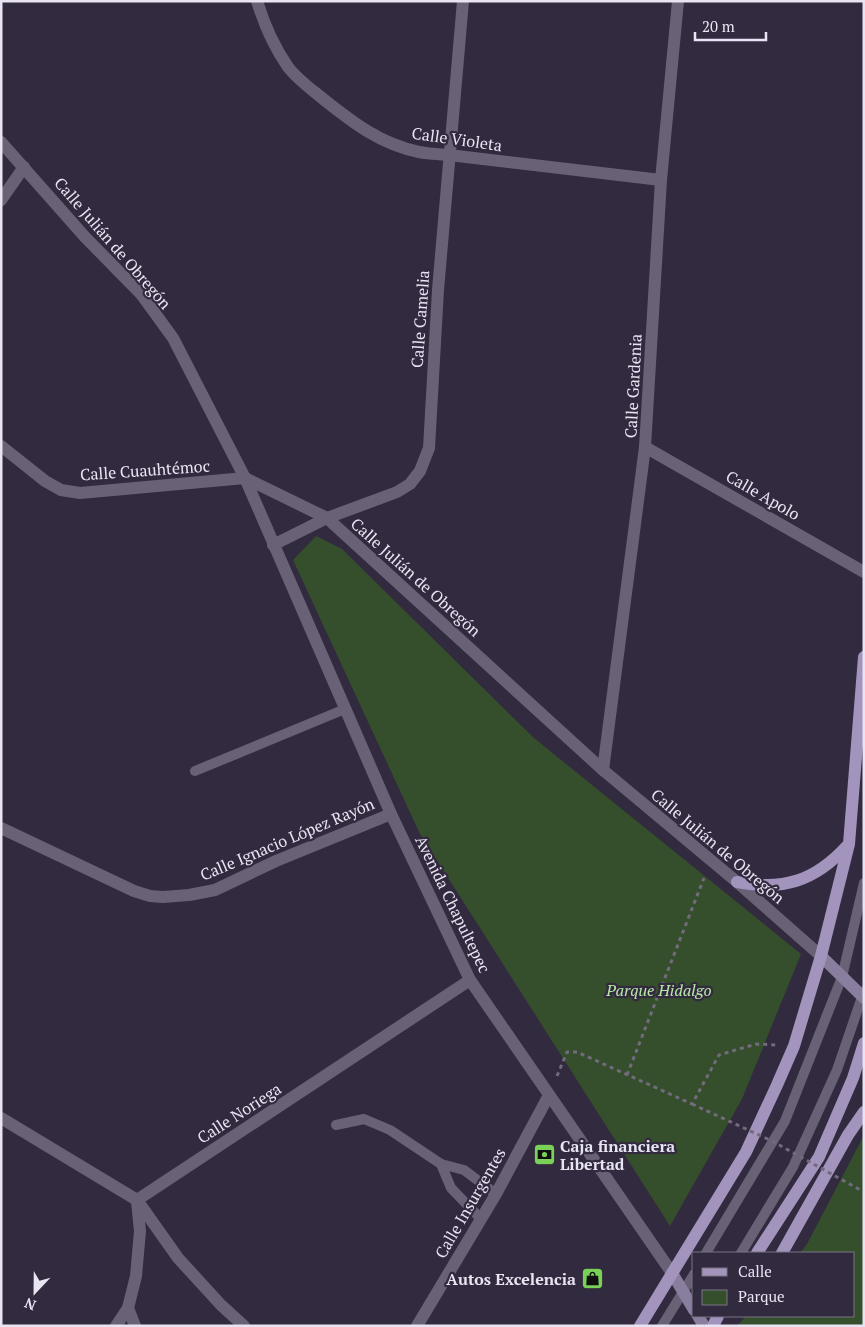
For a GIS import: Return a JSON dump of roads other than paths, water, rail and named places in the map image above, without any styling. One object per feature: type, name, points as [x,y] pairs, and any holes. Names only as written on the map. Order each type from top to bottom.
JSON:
[{"type":"main road","points":[[640,1326],[746,1152],[794,1046],[821,956],[849,844],[864,657]]},
{"type":"main road","points":[[737,882],[754,886],[773,886],[790,883],[823,869],[837,858],[849,844]]},
{"type":"main road","points":[[758,1252],[819,1157],[853,1078],[864,1043]]},
{"type":"main road","points":[[783,1252],[848,1134],[864,1112]]},
{"type":"street","name":"Calle Violeta","points":[[257,1],[264,23],[276,49],[289,69],[352,122],[380,139],[420,153],[661,180]]},
{"type":"street","name":"Calle Camelia","points":[[273,545],[327,518],[397,492],[410,484],[420,471],[428,448],[438,290],[463,1]]},
{"type":"street","name":"Calle Gardenia","points":[[603,770],[645,447],[661,180],[678,1]]},
{"type":"street","name":"Calle Julián de Obregón","points":[[1,142],[85,237],[141,294],[173,338],[245,478],[327,518],[603,770],[737,882],[863,995]]},
{"type":"street","points":[[1,200],[24,167]]},
{"type":"street","name":"Calle Cuauhtémoc","points":[[1,446],[45,481],[61,490],[80,493],[245,478]]},
{"type":"street","name":"Calle Apolo","points":[[645,447],[864,572]]},
{"type":"street","name":"Avenida Chapultepec","points":[[245,478],[391,814],[470,980],[672,1273],[683,1292],[692,1302]]},
{"type":"street","name":"Calle Ignacio López Rayón","points":[[1,828],[134,891],[150,896],[163,897],[215,890],[276,861],[391,814]]},
{"type":"street","name":"Calle Noriega","points":[[137,1200],[470,980]]},
{"type":"street","name":"Calle Insurgentes","points":[[417,1326],[496,1194],[550,1095]]},
{"type":"street","points":[[1,1118],[137,1200],[178,1258],[221,1305],[244,1326]]},
{"type":"street","points":[[116,1326],[128,1308],[136,1276],[140,1232],[137,1200]]},
{"type":"street","points":[[128,1308],[135,1326]]},
{"type":"lane","points":[[195,771],[345,709]]},
{"type":"lane","points":[[707,1252],[785,1121],[842,977],[864,883]]},
{"type":"lane","points":[[742,1252],[793,1167],[837,1070],[863,995]]},
{"type":"lane","points":[[336,1124],[364,1119],[390,1130],[441,1164],[464,1170],[496,1194]]},
{"type":"lane","points":[[441,1164],[451,1188],[481,1219]]},
{"type":"lane","points":[[662,1326],[692,1277]]},
{"type":"place","name":"Caja financiera Libertad","points":[[544,1155]]},
{"type":"place","name":"Autos Excelencia","points":[[592,1279]]},
{"type":"park label","name":"Parque Hidalgo","points":[[659,990]]}]
